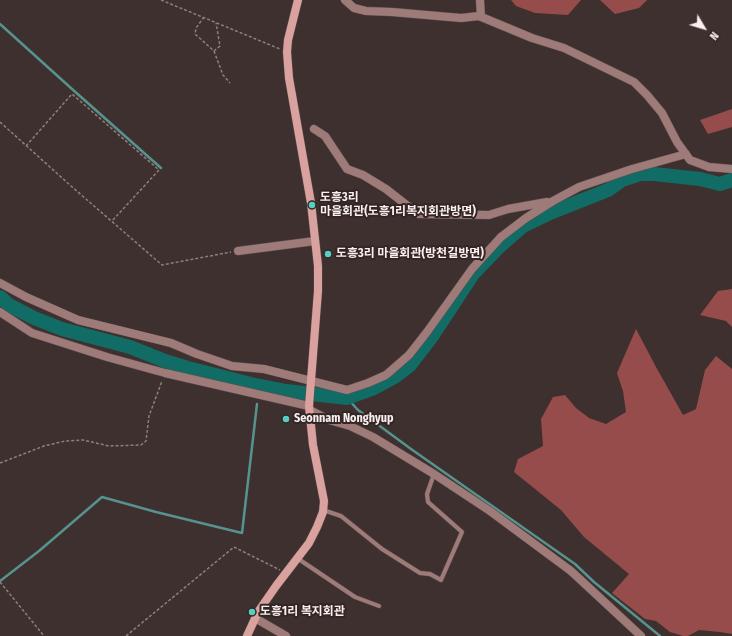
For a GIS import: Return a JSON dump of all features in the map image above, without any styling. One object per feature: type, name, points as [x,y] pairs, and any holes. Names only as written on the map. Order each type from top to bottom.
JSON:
[{"type":"street","points":[[247,636],[255,618],[285,573],[309,542],[317,527],[323,510],[324,501],[312,437],[310,406],[310,383],[318,291],[318,266],[311,203],[289,78],[287,52],[288,40],[298,0]]},
{"type":"street","points":[[345,0],[354,8],[366,11],[461,18],[478,16],[532,38],[564,48],[634,82],[662,113],[677,142],[690,160],[709,167],[732,169]]},
{"type":"street","points":[[480,0],[481,17]]},
{"type":"street","points":[[314,129],[325,136],[347,169],[363,175],[386,189],[418,214],[490,215],[508,209],[553,201]]},
{"type":"street","points":[[0,283],[32,300],[78,320],[171,343],[196,354],[232,366],[264,369],[310,383],[347,390],[386,375],[414,349],[472,268],[490,248],[526,218],[579,187],[632,169],[686,154]]},
{"type":"street","points":[[238,251],[315,241]]},
{"type":"street","points":[[0,312],[32,333],[107,357],[165,373],[310,406],[329,420],[350,426],[373,437],[434,474],[490,511],[571,570],[641,636]]},
{"type":"street","points":[[255,618],[286,636]]},
{"type":"lane","points":[[323,510],[341,516],[382,549],[420,573],[430,574],[441,580],[462,532],[428,502],[427,494],[434,474]]},
{"type":"lane","points":[[297,558],[355,597],[379,606]]},
{"type":"path","points":[[162,0],[287,52]]},
{"type":"path","points":[[204,17],[196,28],[195,34],[214,51],[223,75],[230,83]]},
{"type":"path","points":[[214,51],[220,46],[216,23]]},
{"type":"path","points":[[26,146],[72,94],[158,170],[112,221]]},
{"type":"path","points":[[0,122],[162,265],[238,251]]},
{"type":"path","points":[[0,463],[44,446],[65,441],[83,440],[109,446],[141,445],[146,441],[149,416],[165,373]]},
{"type":"path","points":[[126,636],[234,547],[285,573]]},
{"type":"path","points":[[0,582],[44,636]]},
{"type":"shaded area","points":[[511,0],[581,0],[568,15],[535,13],[516,6]]},
{"type":"shaded area","points":[[600,0],[647,0],[639,8],[615,14]]},
{"type":"shaded area","points":[[732,109],[732,127],[708,134],[700,120]]},
{"type":"shaded area","points":[[732,289],[732,327],[726,321],[700,315],[718,291]]},
{"type":"shaded area","points":[[636,329],[683,415],[696,409],[705,370],[716,356],[732,369],[732,634],[699,630],[688,636],[683,636],[670,632],[656,621],[645,619],[612,593],[629,574],[584,537],[561,510],[514,472],[518,459],[543,446],[541,419],[553,397],[565,395],[576,408],[589,418],[606,424],[626,412],[623,391],[617,373]]},
{"type":"waterway","points":[[0,24],[161,168]]},
{"type":"waterway","points":[[0,297],[9,305],[34,318],[62,329],[130,347],[165,361],[188,368],[286,391],[347,398],[372,389],[396,376],[410,365],[433,335],[473,274],[500,246],[523,226],[550,213],[608,190],[622,180],[640,174],[700,179],[720,184],[732,180]]},
{"type":"waterway","points":[[347,398],[358,410],[411,449],[575,564],[594,582],[660,636]]},
{"type":"waterway","points":[[0,581],[39,551],[102,497],[242,533],[257,404]]},
{"type":"place","name":"도흥3리 마을회관(도흥1리복지회관방면)","points":[[312,205]]},
{"type":"place","name":"도흥3리 마을회관(방천길방면)","points":[[328,254]]},
{"type":"place","name":"Seonnam Nonghyup","points":[[286,419]]},
{"type":"place","name":"도흥1리 복지회관","points":[[252,612]]}]
